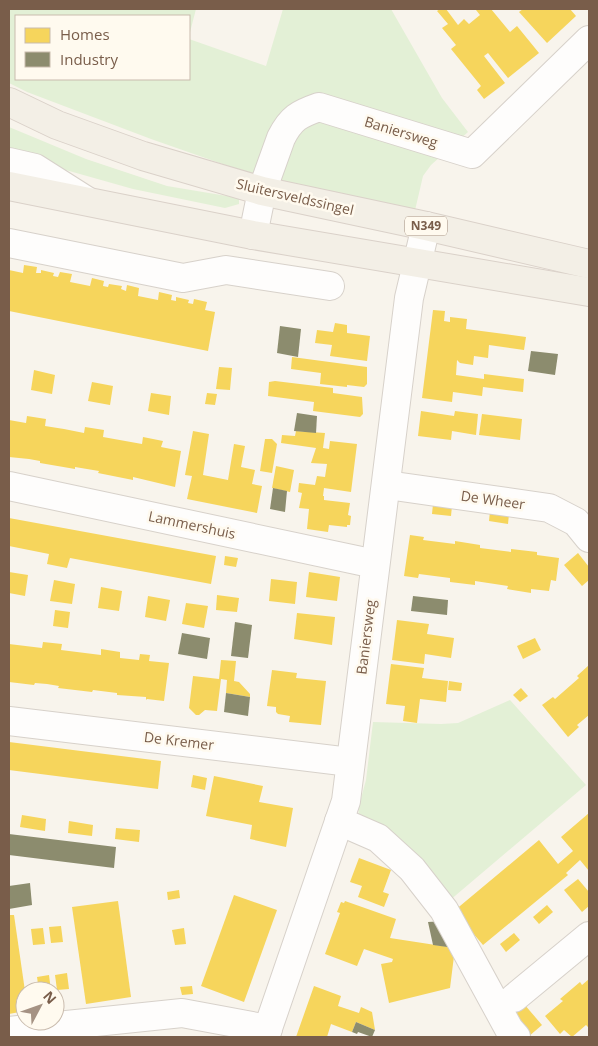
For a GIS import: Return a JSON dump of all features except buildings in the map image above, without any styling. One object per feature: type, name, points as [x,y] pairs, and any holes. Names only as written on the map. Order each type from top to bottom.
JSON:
[{"type":"main road","name":"Sluitersveldssingel","points":[[9,102],[56,125],[143,156],[262,191],[426,226],[589,264]]},
{"type":"main road","points":[[9,186],[253,235],[589,292]]},
{"type":"street","name":"Baniersweg","points":[[253,235],[262,191],[285,130],[298,115],[319,107],[472,154],[589,40]]},
{"type":"street","points":[[9,162],[35,168],[92,204]]},
{"type":"street","name":"Baniersweg","points":[[267,1033],[346,800],[410,298],[416,263],[426,226]]},
{"type":"street","points":[[9,243],[183,278],[226,270],[330,286]]},
{"type":"street","name":"De Wheer","points":[[387,485],[549,508],[576,522],[589,538]]},
{"type":"street","name":"Lammershuis","points":[[9,486],[375,564]]},
{"type":"street","name":"De Kremer","points":[[9,721],[350,762]]},
{"type":"street","points":[[339,821],[378,838],[412,869],[444,910],[509,1029],[516,1037]]},
{"type":"street","points":[[514,998],[589,936]]},
{"type":"street","points":[[9,1031],[182,1013],[267,1033]]},
{"type":"green space","points":[[9,9],[196,9],[190,32],[190,15],[15,15],[15,80],[190,80],[190,39],[266,66],[283,9],[391,9],[442,98],[468,132],[431,165],[423,176],[413,219],[325,200],[151,139],[27,92],[9,83]]},
{"type":"green space","points":[[9,127],[86,159],[167,186],[239,198],[239,204],[225,208],[133,189],[9,154]]},
{"type":"green space","points":[[510,700],[586,785],[449,901],[358,820],[359,806],[366,780],[373,722],[458,723]]}]
